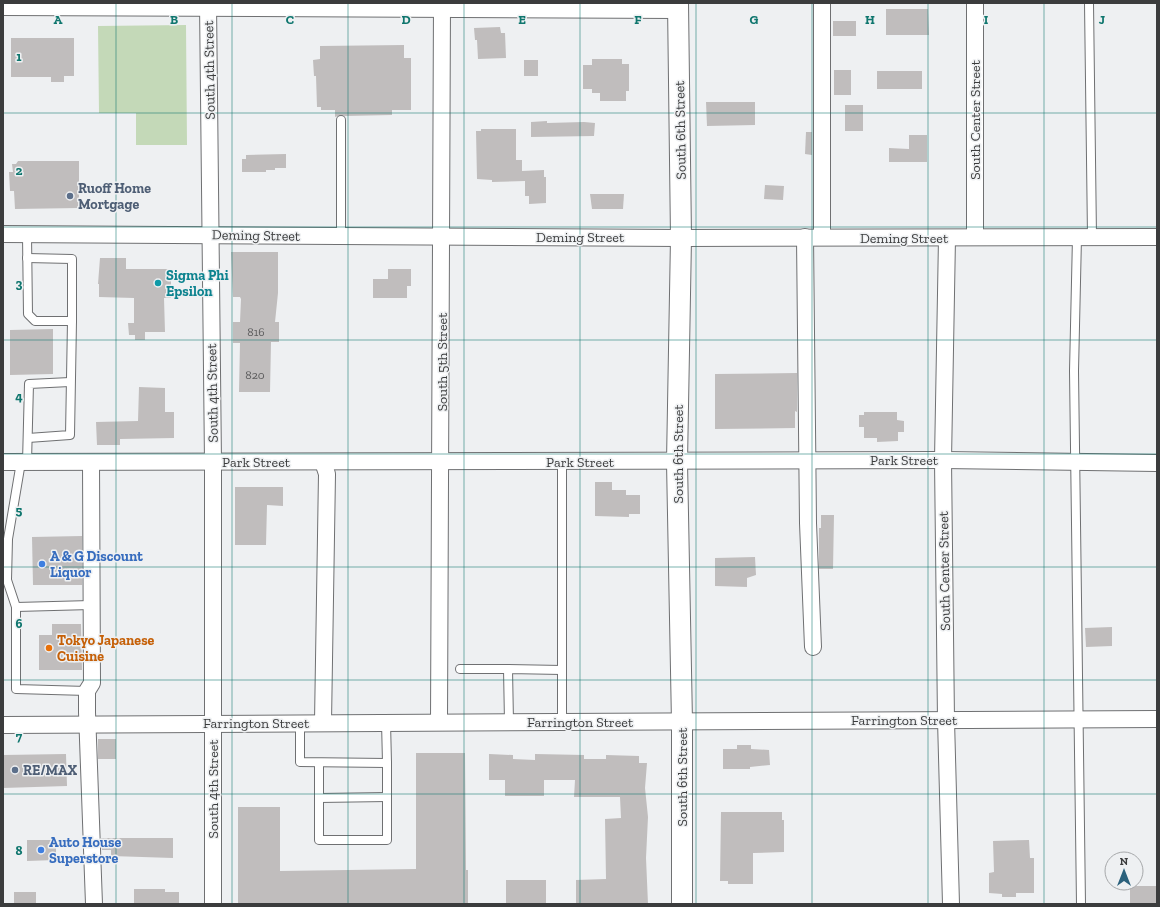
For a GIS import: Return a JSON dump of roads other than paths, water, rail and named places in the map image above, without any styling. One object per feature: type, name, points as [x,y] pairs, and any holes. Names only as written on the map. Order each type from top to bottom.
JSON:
[{"type":"street","points":[[822,3],[822,237]]},
{"type":"street","name":"South Center Street","points":[[975,3],[975,237]]},
{"type":"street","points":[[8,6],[208,5],[678,7]]},
{"type":"street","name":"South 4th Street","points":[[208,5],[213,462],[213,904]]},
{"type":"street","name":"South 5th Street","points":[[439,722],[442,6]]},
{"type":"street","name":"South 6th Street","points":[[678,7],[681,238],[677,462],[682,722],[682,904]]},
{"type":"street","name":"Deming Street","points":[[3,234],[210,234],[681,238],[1157,237]]},
{"type":"street","points":[[805,237],[808,523],[813,647]]},
{"type":"street","name":"South Center Street","points":[[947,238],[943,460],[946,720],[951,904]]},
{"type":"street","name":"Park Street","points":[[3,462],[677,462],[943,460],[1157,463]]},
{"type":"street","points":[[91,462],[92,682],[87,691],[87,724],[94,904]]},
{"type":"street","points":[[323,462],[327,474],[323,722]]},
{"type":"street","name":"Farrington Street","points":[[3,724],[1157,719]]},
{"type":"lane","points":[[1081,904],[1074,371],[1084,237],[1089,3]]},
{"type":"lane","points":[[341,120],[341,236]]},
{"type":"lane","points":[[28,235],[28,314],[34,321],[72,321]]},
{"type":"lane","points":[[28,258],[72,259],[70,435],[28,438]]},
{"type":"lane","points":[[70,382],[29,384],[28,438],[8,539],[5,581],[16,607],[16,689],[87,691]]},
{"type":"lane","points":[[562,462],[562,722]]},
{"type":"lane","points":[[16,607],[91,605]]},
{"type":"lane","points":[[460,670],[562,670]]},
{"type":"lane","points":[[508,670],[509,722]]},
{"type":"lane","points":[[319,763],[319,840],[387,840],[386,722]]},
{"type":"lane","points":[[300,723],[300,762],[387,763]]},
{"type":"lane","points":[[319,798],[387,797]]},
{"type":"place","name":"Ruoff Home Mortgage","points":[[70,196]]},
{"type":"place","name":"Sigma Phi Epsilon","points":[[158,283]]},
{"type":"place","name":"A & G Discount Liquor","points":[[42,564]]},
{"type":"place","name":"Tokyo Japanese Cuisine","points":[[49,648]]},
{"type":"place","name":"RE/MAX","points":[[15,770]]},
{"type":"place","name":"Auto House Superstore","points":[[41,850]]}]
